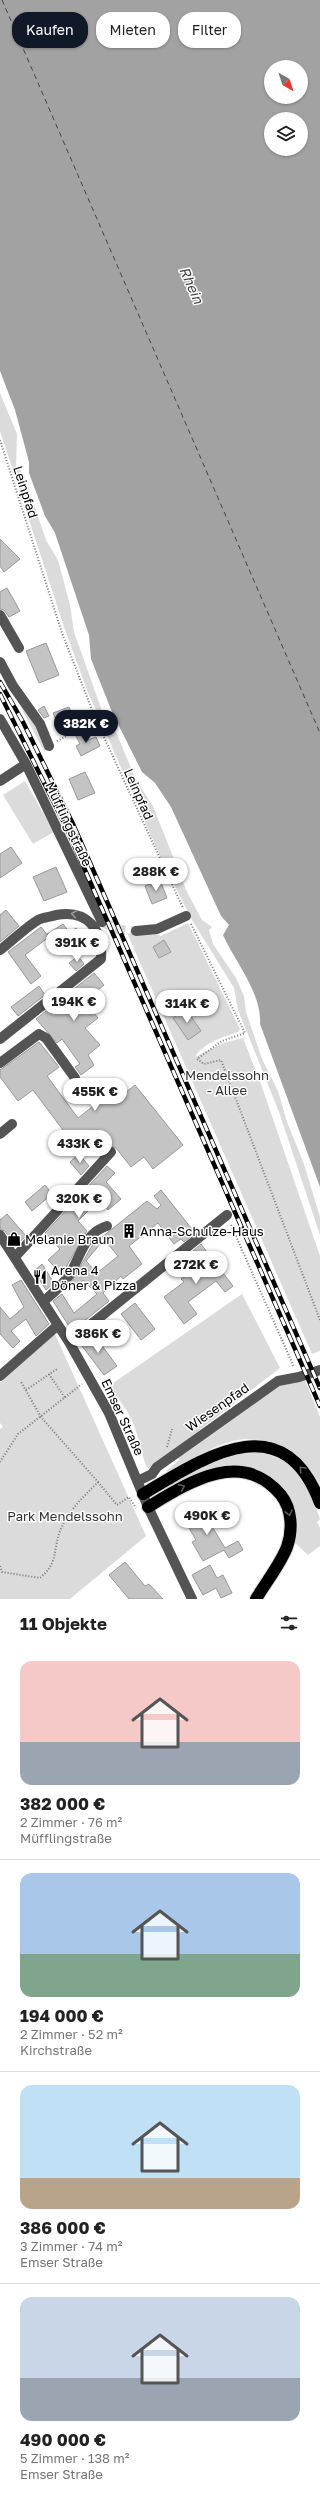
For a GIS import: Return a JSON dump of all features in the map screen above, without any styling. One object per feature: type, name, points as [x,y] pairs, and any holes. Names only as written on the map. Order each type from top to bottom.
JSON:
[{"type":"highway","points":[[143,1494],[219,1453],[234,1447],[250,1445],[280,1452],[294,1460],[309,1478],[320,1503]]},
{"type":"highway","points":[[143,1509],[175,1490],[222,1472],[248,1472],[270,1484],[285,1501],[291,1527],[287,1546],[282,1558],[256,1599]]},
{"type":"street","points":[[0,615],[19,648]]},
{"type":"street","points":[[0,662],[13,686],[40,724],[49,746]]},
{"type":"street","name":"Müfflingstraße","points":[[0,719],[26,764],[102,922]]},
{"type":"street","points":[[0,781],[26,764]]},
{"type":"street","points":[[0,950],[40,919],[69,913],[84,917],[90,922],[100,940],[101,959],[0,1039]]},
{"type":"street","points":[[136,931],[156,929],[186,916]]},
{"type":"street","points":[[0,1063],[39,1034],[46,1038],[75,1078]]},
{"type":"street","points":[[0,1134],[12,1124]]},
{"type":"street","points":[[15,1257],[111,1152]]},
{"type":"street","points":[[69,1342],[227,1215]]},
{"type":"street","points":[[44,1301],[66,1279],[90,1237],[100,1228],[107,1226]]},
{"type":"street","name":"Emser Straße","points":[[0,1235],[44,1301],[90,1378],[119,1433],[143,1494],[143,1509],[192,1599]]},
{"type":"street","points":[[0,1376],[58,1325]]},
{"type":"street","name":"Wiesenpfad","points":[[138,1481],[152,1474],[166,1460],[278,1380],[298,1377],[320,1370]]},
{"type":"path","name":"Leinpfad","points":[[0,440],[60,626],[96,720],[186,916],[245,1033],[222,1041],[203,1052],[196,1059],[204,1064],[221,1060],[320,1320]]},
{"type":"path","points":[[49,746],[96,720]]},
{"type":"path","points":[[227,1215],[260,1294],[298,1377]]},
{"type":"path","points":[[26,1390],[57,1369]]},
{"type":"path","points":[[49,1374],[65,1398]]},
{"type":"path","points":[[0,1462],[18,1434],[90,1378]]},
{"type":"path","points":[[21,1382],[41,1417],[117,1504],[129,1497],[143,1509]]},
{"type":"path","points":[[166,1460],[167,1447],[172,1429]]},
{"type":"path","points":[[0,1566],[1,1572],[40,1578],[50,1570],[60,1532],[74,1506],[98,1482]]},
{"type":"green space","points":[[0,393],[17,434],[16,465],[24,475],[46,540],[58,560],[70,605],[74,632],[102,711],[117,734],[135,778],[153,806],[187,892],[202,920],[212,927],[209,930],[213,944],[236,978],[244,996],[246,1012],[262,1059],[278,1091],[287,1122],[304,1164],[320,1217],[320,1235],[279,1112],[238,1010],[234,988],[192,920],[160,856],[87,690],[64,627],[0,431]]},
{"type":"green space","points":[[16,698],[44,737],[45,753]]},
{"type":"green space","points":[[25,781],[54,832],[33,844],[3,795]]},
{"type":"green space","name":"Mendelssohn - Allee","points":[[188,923],[240,1029],[238,1032],[209,1044],[195,1057],[223,1043],[243,1038],[262,1087],[320,1256],[320,1351],[312,1354],[127,933],[153,933],[161,936]]},
{"type":"green space","points":[[242,1294],[280,1368],[149,1469],[146,1466],[137,1433],[129,1414],[116,1397],[106,1388]]},
{"type":"green space","name":"Park Mendelssohn","points":[[55,1334],[146,1536],[70,1599],[0,1599],[0,1429],[3,1427],[0,1423],[0,1383]]},
{"type":"green space","points":[[305,1380],[320,1417],[320,1485],[313,1473],[293,1453],[280,1446],[254,1439],[226,1443],[212,1448],[171,1471],[166,1471],[179,1460],[178,1457],[280,1385]]},
{"type":"green space","points":[[246,1451],[262,1453],[275,1457],[286,1463],[303,1481],[320,1519],[317,1522],[320,1528],[320,1546],[308,1555],[294,1542],[280,1486],[265,1474],[245,1466],[232,1466],[176,1484],[174,1482],[191,1472],[227,1456]]},
{"type":"water","name":"Rhein","points":[[0,0],[320,0],[320,1187],[260,1024],[257,1001],[247,978],[223,935],[229,925],[221,916],[171,807],[155,783],[142,772],[112,712],[91,659],[89,635],[55,533],[45,516],[29,473],[29,462],[15,410],[0,371]]},
{"type":"building","points":[[0,539],[20,559],[4,572],[0,566]]},
{"type":"building","points":[[7,588],[20,611],[9,617],[4,610],[0,609],[0,592]]},
{"type":"building","points":[[46,643],[59,675],[39,683],[26,651]]},
{"type":"building","points":[[44,706],[49,716],[44,718],[38,710]]},
{"type":"building","points":[[69,707],[76,723],[60,729],[53,713]]},
{"type":"building","points":[[84,732],[88,740],[96,737],[100,746],[81,756],[76,746],[80,744],[76,736]]},
{"type":"building","points":[[85,772],[95,793],[78,800],[69,779]]},
{"type":"building","points":[[11,847],[22,863],[0,878],[0,854]]},
{"type":"building","points":[[56,867],[67,892],[44,901],[33,877]]},
{"type":"building","points":[[160,880],[167,898],[152,904],[145,886]]},
{"type":"building","points":[[6,910],[19,926],[0,942],[0,915]]},
{"type":"building","points":[[63,924],[70,933],[76,928],[87,942],[75,953],[63,938],[55,945],[47,934]]},
{"type":"building","points":[[41,927],[49,937],[25,955],[41,976],[31,984],[8,952]]},
{"type":"building","points":[[164,940],[171,952],[159,958],[153,947]]},
{"type":"building","points":[[78,956],[84,964],[76,971],[69,963]]},
{"type":"building","points":[[94,973],[104,985],[84,1001],[98,1018],[85,1028],[100,1045],[88,1055],[94,1065],[81,1075],[75,1067],[80,1064],[62,1039],[57,1043],[36,1019]]},
{"type":"building","points":[[39,986],[45,995],[18,1016],[11,1007]]},
{"type":"building","points":[[186,1009],[201,1031],[188,1040],[173,1018]]},
{"type":"building","points":[[39,1042],[59,1067],[47,1076],[78,1118],[110,1093],[116,1100],[135,1085],[183,1145],[153,1169],[144,1157],[131,1167],[116,1148],[108,1146],[96,1130],[75,1146],[33,1090],[18,1101],[0,1077],[0,1070]]},
{"type":"building","points":[[79,1154],[89,1166],[81,1175],[70,1162]]},
{"type":"building","points":[[107,1166],[115,1173],[106,1182],[121,1199],[108,1210],[100,1199],[78,1221],[87,1231],[62,1274],[48,1260],[60,1249],[45,1233]]},
{"type":"building","points":[[45,1185],[52,1194],[32,1211],[25,1202]]},
{"type":"building","points":[[161,1190],[195,1233],[184,1242],[181,1239],[174,1244],[158,1223],[129,1246],[142,1264],[123,1279],[121,1276],[103,1293],[109,1301],[72,1331],[53,1301],[62,1294],[74,1313],[97,1294],[83,1280],[76,1288],[71,1283],[90,1249],[97,1239],[101,1243],[86,1261],[97,1273],[118,1256],[102,1237],[147,1201],[157,1209],[161,1205],[154,1196]]},
{"type":"building","points":[[7,1214],[26,1236],[15,1246],[5,1231],[0,1229],[0,1220]]},
{"type":"building","points":[[201,1244],[233,1286],[225,1292],[216,1281],[188,1302],[197,1314],[184,1324],[164,1297],[184,1282],[181,1279],[202,1263],[193,1251]]},
{"type":"building","points":[[42,1264],[54,1283],[46,1290],[34,1271]]},
{"type":"building","points":[[21,1280],[49,1324],[36,1336],[26,1319],[11,1331],[20,1341],[13,1348],[0,1334],[0,1307],[10,1319],[24,1307],[12,1285]]},
{"type":"building","points":[[135,1303],[155,1329],[141,1340],[121,1314]]},
{"type":"building","points":[[92,1332],[117,1366],[104,1375],[79,1342]]},
{"type":"building","points":[[199,1505],[225,1548],[238,1541],[243,1550],[229,1558],[224,1550],[203,1561],[192,1542],[196,1540],[182,1516]]},
{"type":"building","points":[[125,1562],[145,1586],[149,1584],[163,1599],[129,1599],[109,1575]]},
{"type":"building","points":[[210,1565],[217,1578],[223,1575],[232,1593],[221,1598],[216,1588],[203,1595],[192,1575]]},
{"type":"ferry route","points":[[2,0],[320,733]]},
{"type":"tunnel","points":[[102,922],[121,930],[136,931]]},
{"type":"railway","points":[[0,682],[23,722],[73,824],[320,1388]]},
{"type":"railway","points":[[0,694],[67,829],[320,1406]]},
{"type":"place","name":"Anna-Schulze-Haus","points":[[129,1231]]},
{"type":"place","name":"Melanie Braun","points":[[14,1239]]},
{"type":"place","name":"Arena 4 Döner & Pizza","points":[[40,1277]]}]
